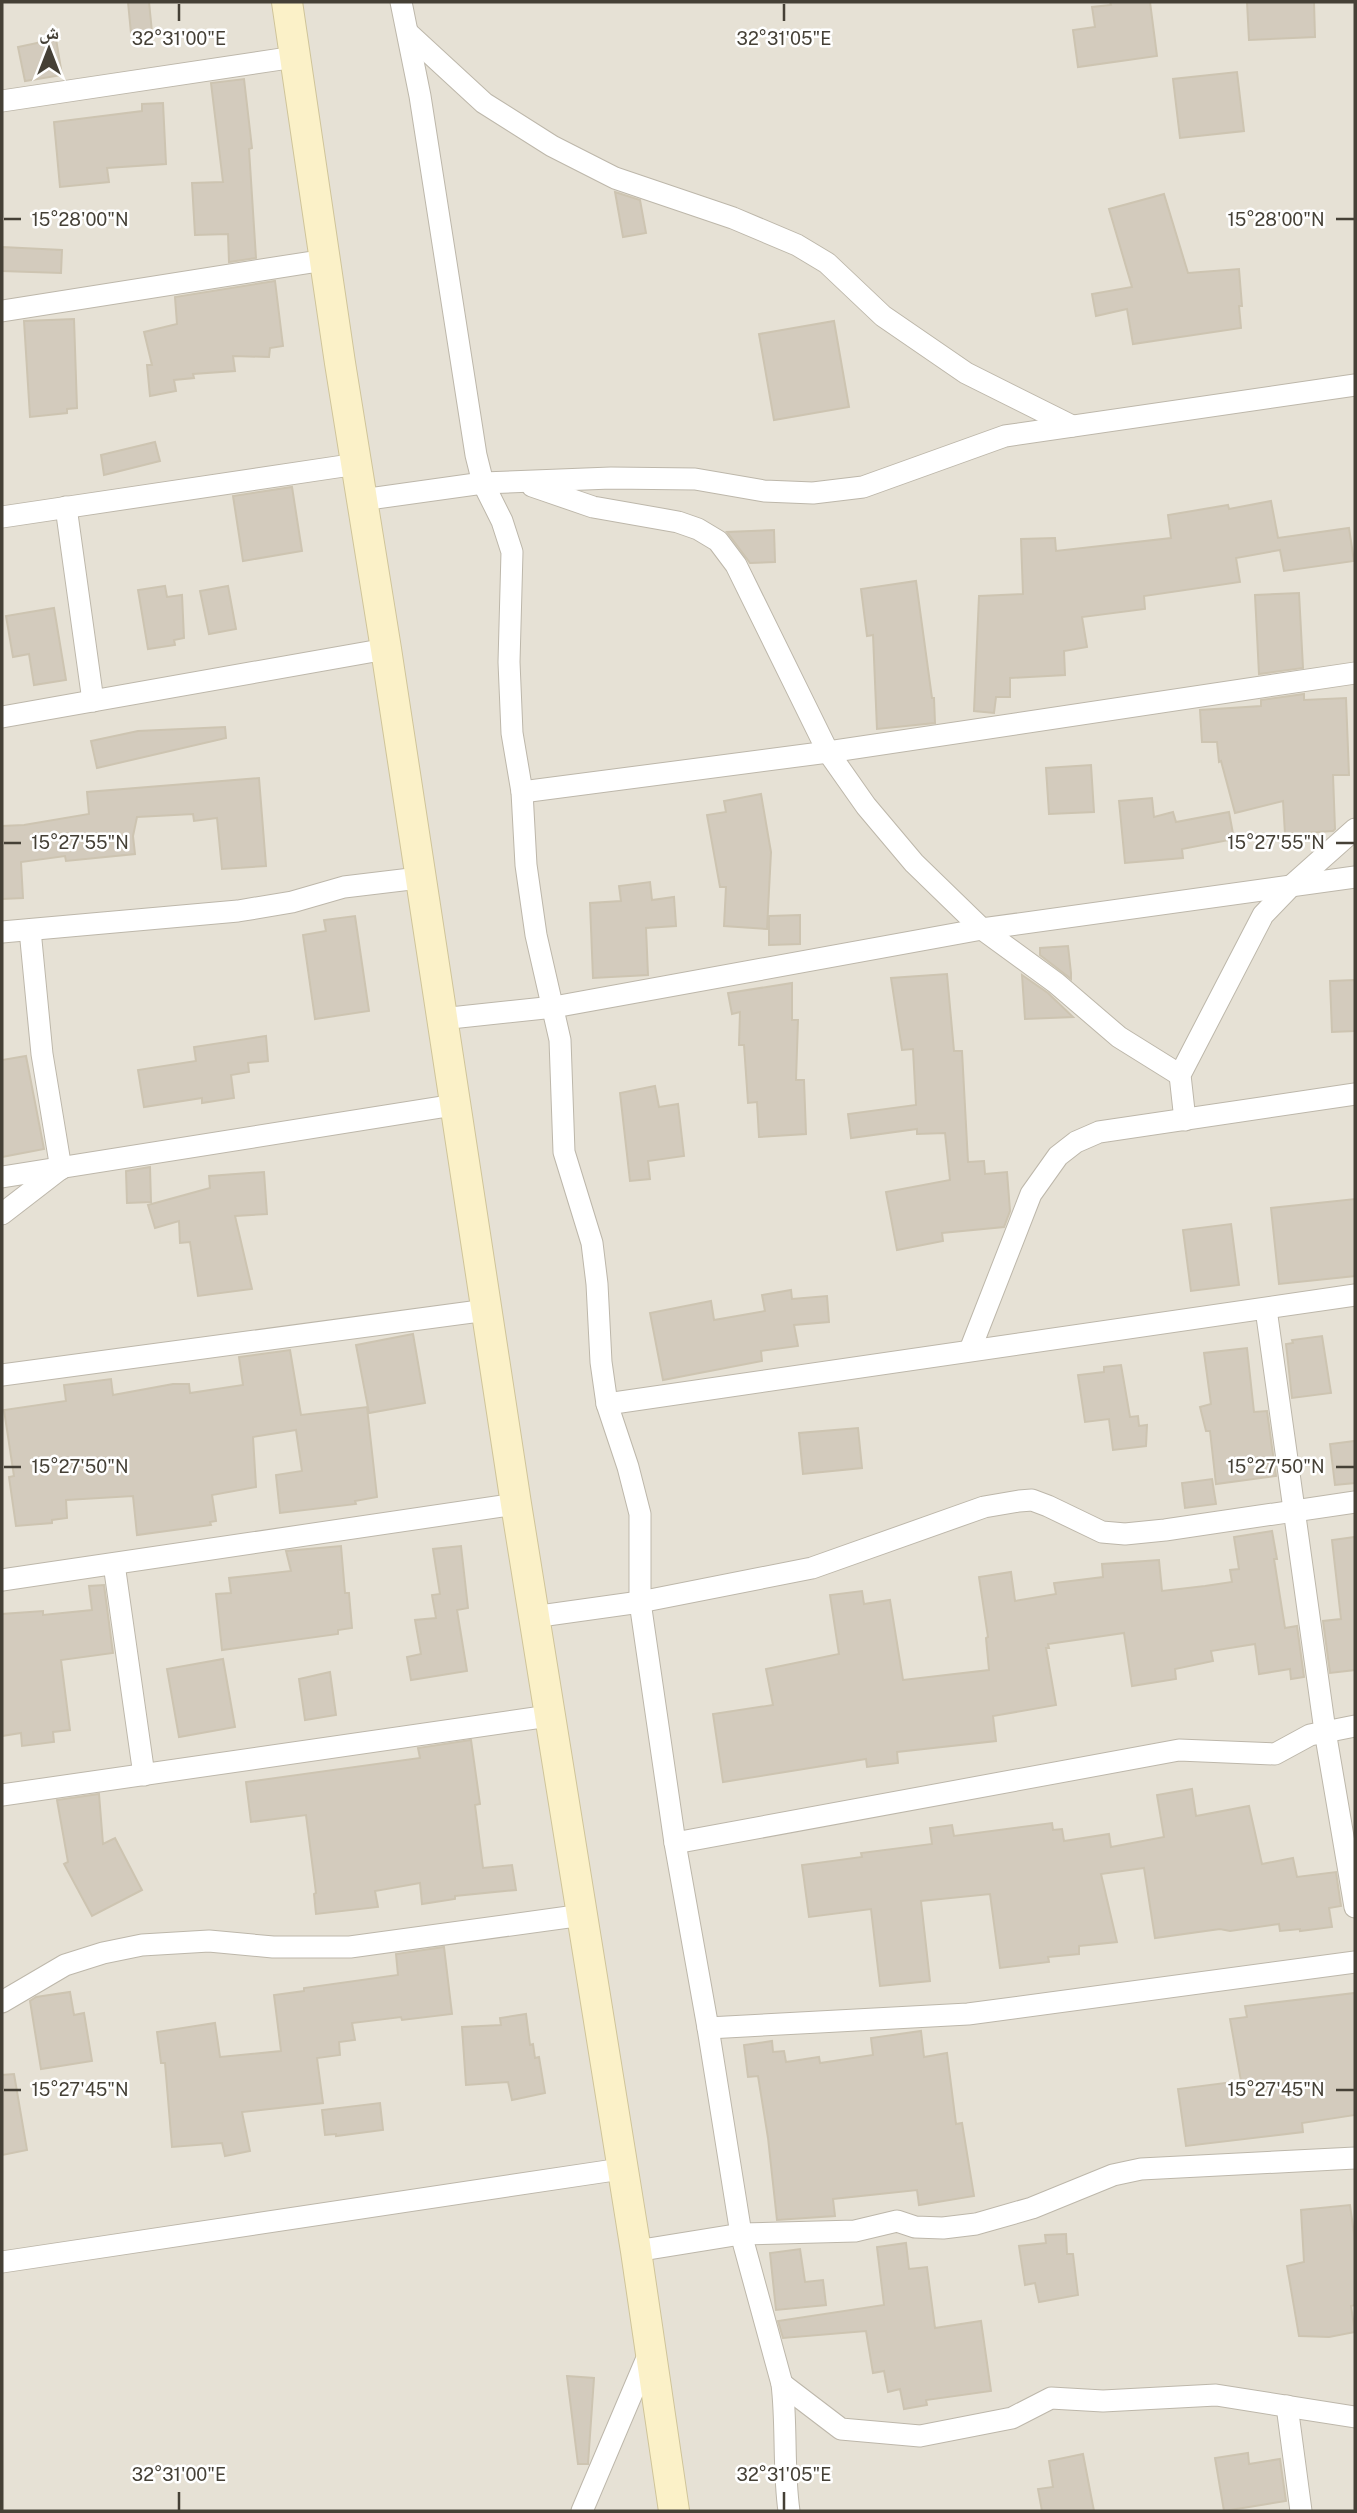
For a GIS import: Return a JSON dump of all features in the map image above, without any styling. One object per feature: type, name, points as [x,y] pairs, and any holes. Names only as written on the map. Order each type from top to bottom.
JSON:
[{"type":"street","points":[[287,2],[454,1105],[533,1617],[636,2251],[674,2511]]},
{"type":"street","points":[[401,2],[420,96],[476,455],[483,483],[502,521],[512,552],[509,663],[512,733],[522,792],[526,865],[536,935],[560,1040],[564,1152],[592,1243],[607,1404],[640,1514],[640,1602],[675,1843],[741,2234],[782,2384],[789,2511]]},
{"type":"street","points":[[408,33],[484,103],[552,146],[615,178],[733,218],[797,245],[827,263],[883,316],[966,373],[1072,426]]},
{"type":"street","points":[[2,101],[295,57]]},
{"type":"street","points":[[2,311],[325,260]]},
{"type":"street","points":[[362,500],[483,483],[695,479],[764,491],[813,493],[863,487],[1005,436],[1355,385]]},
{"type":"street","points":[[2,517],[357,464]]},
{"type":"street","points":[[519,482],[593,507],[678,522],[698,529],[718,541],[736,565],[828,752],[866,806],[914,863],[982,929],[1056,984],[1119,1037],[1180,1075]]},
{"type":"street","points":[[66,507],[93,701]]},
{"type":"street","points":[[2,717],[386,649]]},
{"type":"street","points":[[522,792],[828,752],[1355,673]]},
{"type":"street","points":[[1185,1120],[1180,1075],[1263,915],[1355,829]]},
{"type":"street","points":[[2,932],[238,911],[292,902],[344,887],[419,877]]},
{"type":"street","points":[[442,1019],[554,1007],[982,929],[1355,877]]},
{"type":"street","points":[[30,930],[42,1054],[61,1169]]},
{"type":"street","points":[[970,1350],[1031,1194],[1058,1156],[1076,1142],[1100,1132],[1355,1094]]},
{"type":"street","points":[[2,1177],[454,1105]]},
{"type":"street","points":[[2,1214],[61,1169]]},
{"type":"street","points":[[607,1404],[1355,1295]]},
{"type":"street","points":[[1266,1309],[1325,1731],[1355,1908]]},
{"type":"street","points":[[2,1375],[487,1310]]},
{"type":"street","points":[[533,1617],[640,1602],[812,1568],[984,1507],[1019,1501],[1032,1500],[1102,1532],[1125,1534],[1355,1502]]},
{"type":"street","points":[[2,1580],[516,1504]]},
{"type":"street","points":[[114,1564],[144,1775]]},
{"type":"street","points":[[2,1795],[550,1716]]},
{"type":"street","points":[[675,1843],[1179,1750],[1275,1754],[1300,1739],[1355,1726]]},
{"type":"street","points":[[2,2002],[65,1965],[142,1945],[209,1941],[273,1947],[351,1947],[583,1915]]},
{"type":"street","points":[[708,2028],[968,2014],[1355,1962]]},
{"type":"street","points":[[636,2251],[741,2234],[855,2231],[897,2221],[915,2227],[943,2228],[976,2224],[1032,2208],[1113,2175],[1141,2169],[1355,2158]]},
{"type":"street","points":[[2,2262],[621,2169]]},
{"type":"street","points":[[582,2511],[650,2351]]},
{"type":"street","points":[[782,2384],[841,2429],[920,2436],[1012,2418],[1051,2398],[1103,2400],[1216,2395],[1355,2417]]},
{"type":"street","points":[[1287,2406],[1301,2511]]},
{"type":"shaded area","points":[[2,2],[1355,2],[1355,2511],[2,2511]]},
{"type":"building","points":[[128,2],[149,2],[152,32],[131,33]]},
{"type":"building","points":[[1110,2],[1150,2],[1157,56],[1078,67],[1073,30],[1095,27],[1092,7],[1111,5]]},
{"type":"building","points":[[1247,2],[1314,2],[1315,37],[1249,40]]},
{"type":"building","points":[[56,39],[62,75],[25,81],[18,47]]},
{"type":"building","points":[[1237,72],[1244,131],[1180,138],[1173,79]]},
{"type":"building","points":[[244,79],[252,148],[249,149],[256,258],[229,262],[228,234],[195,235],[192,183],[223,182],[211,83]]},
{"type":"building","points":[[163,103],[166,164],[107,168],[109,182],[60,187],[54,122],[142,111],[142,104]]},
{"type":"building","points":[[615,192],[640,200],[646,233],[623,237]]},
{"type":"building","points":[[1164,194],[1188,273],[1239,269],[1241,328],[1133,344],[1127,309],[1096,316],[1092,294],[1132,287],[1109,209]]},
{"type":"building","points":[[2,247],[62,250],[61,273],[2,271]]},
{"type":"building","points":[[275,281],[283,346],[270,348],[269,357],[233,356],[235,371],[193,374],[194,378],[174,380],[176,391],[150,396],[147,365],[152,365],[144,332],[177,324],[175,297]]},
{"type":"building","points":[[74,319],[77,408],[67,409],[67,413],[30,417],[24,321]]},
{"type":"building","points":[[834,321],[849,407],[774,420],[759,334]]},
{"type":"building","points":[[155,442],[160,461],[104,475],[101,455]]},
{"type":"building","points":[[292,487],[302,551],[243,561],[233,496]]},
{"type":"building","points":[[1271,501],[1278,538],[1349,528],[1354,561],[1284,571],[1280,550],[1236,558],[1240,582],[1144,596],[1145,609],[1082,617],[1087,647],[1064,651],[1065,675],[1010,678],[1010,697],[996,697],[994,713],[974,711],[979,596],[1023,594],[1021,539],[1055,538],[1056,551],[1171,538],[1168,515],[1228,505],[1229,509]]},
{"type":"building","points":[[774,530],[775,562],[750,563],[727,532]]},
{"type":"building","points":[[916,581],[934,698],[935,723],[877,729],[873,635],[867,636],[861,589]]},
{"type":"building","points":[[165,586],[167,597],[182,595],[184,638],[174,640],[175,645],[148,649],[138,590]]},
{"type":"building","points":[[228,586],[236,629],[209,634],[200,591]]},
{"type":"building","points":[[1299,593],[1303,668],[1259,674],[1255,595]]},
{"type":"building","points":[[54,608],[66,680],[34,685],[29,654],[13,657],[6,616]]},
{"type":"building","points":[[1304,694],[1304,700],[1346,698],[1349,775],[1333,775],[1333,831],[1285,834],[1283,801],[1235,813],[1221,761],[1219,762],[1217,742],[1202,742],[1200,710],[1261,706],[1261,700]]},
{"type":"building","points":[[225,727],[226,738],[97,768],[91,741],[138,731]]},
{"type":"building","points":[[1091,765],[1094,812],[1049,814],[1046,768]]},
{"type":"building","points":[[259,778],[266,866],[222,869],[217,818],[194,821],[193,814],[137,817],[133,836],[135,854],[66,861],[65,856],[21,862],[23,898],[2,899],[2,826],[89,814],[87,792]]},
{"type":"building","points":[[761,794],[771,852],[767,929],[724,926],[726,887],[720,887],[707,815],[726,812],[724,801]]},
{"type":"building","points":[[1152,798],[1154,817],[1173,812],[1176,822],[1229,812],[1234,839],[1182,849],[1183,858],[1125,863],[1119,801]]},
{"type":"building","points":[[650,882],[652,900],[674,897],[676,926],[646,928],[648,975],[593,978],[590,903],[621,901],[619,886]]},
{"type":"building","points":[[800,915],[800,944],[769,945],[769,916]]},
{"type":"building","points":[[355,916],[369,1011],[315,1019],[303,935],[326,931],[324,920]]},
{"type":"building","points":[[1068,946],[1071,979],[1040,955],[1040,948]]},
{"type":"building","points":[[947,974],[954,1051],[962,1051],[968,1162],[984,1161],[985,1174],[1007,1172],[1010,1211],[1004,1227],[942,1233],[943,1241],[897,1250],[886,1192],[950,1180],[945,1133],[917,1134],[917,1129],[851,1138],[848,1114],[916,1105],[913,1049],[902,1050],[891,978]]},
{"type":"building","points":[[1022,975],[1048,993],[1073,1017],[1025,1019]]},
{"type":"building","points":[[1355,980],[1355,1031],[1332,1032],[1330,981]]},
{"type":"building","points":[[792,983],[792,1020],[798,1020],[796,1080],[804,1080],[806,1134],[759,1137],[757,1102],[748,1103],[744,1045],[739,1045],[740,1012],[732,1014],[728,993]]},
{"type":"building","points":[[266,1036],[268,1061],[248,1063],[249,1072],[231,1075],[234,1098],[202,1103],[202,1098],[144,1107],[138,1070],[196,1061],[194,1047]]},
{"type":"building","points":[[26,1056],[44,1149],[2,1157],[2,1060]]},
{"type":"building","points":[[655,1086],[659,1107],[678,1104],[684,1156],[648,1161],[650,1179],[630,1181],[620,1093]]},
{"type":"building","points":[[150,1167],[151,1202],[127,1203],[126,1171]]},
{"type":"building","points":[[264,1172],[267,1214],[235,1216],[252,1289],[198,1296],[190,1242],[180,1243],[179,1221],[155,1228],[148,1205],[210,1188],[209,1176]]},
{"type":"building","points":[[1355,1199],[1355,1276],[1279,1284],[1271,1208]]},
{"type":"building","points":[[1231,1224],[1239,1285],[1191,1291],[1183,1230]]},
{"type":"building","points":[[791,1290],[792,1299],[827,1296],[829,1322],[794,1325],[798,1346],[761,1351],[762,1361],[663,1380],[650,1313],[711,1301],[714,1320],[765,1311],[762,1295]]},
{"type":"building","points":[[413,1334],[425,1403],[369,1413],[356,1345]]},
{"type":"building","points":[[1322,1336],[1331,1393],[1292,1398],[1286,1344],[1293,1343],[1292,1340]]},
{"type":"building","points":[[1247,1348],[1254,1412],[1267,1411],[1276,1476],[1216,1484],[1210,1431],[1206,1431],[1200,1407],[1211,1404],[1204,1353]]},
{"type":"building","points":[[290,1350],[301,1415],[367,1407],[377,1497],[355,1501],[356,1504],[280,1513],[276,1475],[302,1471],[296,1430],[253,1437],[256,1487],[212,1495],[216,1521],[210,1522],[211,1525],[137,1535],[133,1496],[66,1500],[67,1518],[52,1520],[52,1523],[16,1526],[9,1477],[14,1476],[4,1410],[66,1401],[64,1385],[111,1379],[113,1395],[173,1384],[189,1384],[190,1393],[243,1385],[239,1357]]},
{"type":"building","points":[[1121,1365],[1130,1417],[1138,1416],[1139,1426],[1147,1425],[1146,1446],[1113,1450],[1109,1419],[1085,1422],[1078,1375],[1104,1372],[1104,1367]]},
{"type":"building","points":[[858,1428],[862,1468],[803,1474],[799,1433]]},
{"type":"building","points":[[1355,1441],[1355,1483],[1335,1485],[1330,1444]]},
{"type":"building","points":[[1212,1479],[1216,1504],[1185,1508],[1182,1483]]},
{"type":"building","points":[[1272,1531],[1285,1628],[1297,1626],[1304,1677],[1291,1679],[1290,1669],[1259,1674],[1255,1644],[1211,1651],[1213,1661],[1175,1669],[1176,1679],[1132,1686],[1124,1633],[1048,1644],[1049,1648],[1046,1648],[1056,1705],[993,1716],[996,1741],[897,1752],[898,1763],[867,1767],[866,1759],[723,1782],[713,1714],[773,1705],[766,1669],[839,1654],[830,1595],[862,1591],[864,1604],[890,1600],[903,1680],[989,1670],[988,1637],[979,1577],[1011,1572],[1015,1601],[1056,1594],[1054,1583],[1103,1577],[1102,1564],[1159,1560],[1162,1591],[1232,1582],[1230,1570],[1239,1569],[1234,1537]]},
{"type":"building","points":[[1355,1537],[1355,1670],[1330,1673],[1323,1621],[1341,1619],[1332,1540]]},
{"type":"building","points":[[341,1546],[345,1593],[349,1593],[352,1628],[338,1630],[338,1634],[222,1650],[216,1594],[231,1593],[229,1578],[291,1571],[286,1551]]},
{"type":"building","points":[[461,1546],[468,1608],[457,1610],[467,1671],[411,1680],[407,1657],[421,1654],[415,1620],[436,1618],[432,1595],[440,1594],[433,1549]]},
{"type":"building","points":[[104,1585],[113,1653],[61,1660],[70,1730],[53,1732],[54,1742],[22,1746],[21,1733],[2,1736],[2,1614],[43,1611],[43,1615],[92,1610],[89,1586]]},
{"type":"building","points":[[223,1659],[235,1727],[179,1737],[167,1669]]},
{"type":"building","points":[[330,1672],[336,1715],[305,1720],[299,1679]]},
{"type":"building","points":[[471,1740],[480,1804],[475,1805],[483,1868],[512,1865],[516,1890],[455,1896],[455,1899],[422,1904],[420,1883],[375,1891],[378,1907],[316,1914],[316,1893],[306,1815],[251,1822],[246,1782],[420,1758],[418,1748]]},
{"type":"building","points":[[1192,1789],[1196,1816],[1249,1806],[1262,1864],[1293,1858],[1297,1877],[1336,1872],[1341,1906],[1329,1908],[1332,1927],[1280,1931],[1279,1924],[1155,1938],[1144,1868],[1101,1874],[1117,1942],[1079,1946],[1079,1954],[1048,1957],[1049,1962],[1000,1968],[990,1894],[921,1901],[930,1981],[880,1986],[871,1909],[809,1917],[802,1865],[862,1857],[861,1853],[932,1844],[930,1828],[952,1825],[954,1836],[1052,1823],[1053,1830],[1062,1829],[1064,1841],[1109,1834],[1111,1847],[1164,1837],[1157,1795]]},
{"type":"building","points":[[99,1794],[103,1844],[115,1838],[142,1890],[92,1916],[64,1864],[68,1862],[57,1800]]},
{"type":"building","points":[[444,1947],[452,2014],[352,2023],[355,2040],[339,2042],[340,2055],[317,2058],[323,2103],[242,2112],[250,2151],[225,2156],[222,2143],[172,2147],[165,2063],[161,2063],[157,2032],[215,2023],[220,2057],[281,2051],[274,1995],[304,1991],[304,1988],[398,1975],[396,1954]]},
{"type":"building","points":[[70,1992],[74,2015],[84,2013],[92,2061],[41,2069],[30,2001],[36,1997]]},
{"type":"building","points":[[1355,1993],[1355,2115],[1302,2123],[1303,2132],[1186,2146],[1178,2089],[1241,2081],[1230,2019],[1247,2017],[1245,2006]]},
{"type":"building","points":[[526,2014],[530,2045],[533,2044],[535,2058],[539,2057],[545,2093],[512,2100],[508,2082],[466,2085],[462,2027],[501,2025],[500,2018]]},
{"type":"building","points":[[921,2031],[924,2057],[947,2053],[956,2124],[962,2123],[974,2196],[919,2205],[917,2190],[833,2199],[835,2216],[777,2220],[758,2076],[748,2077],[744,2045],[772,2041],[773,2052],[784,2051],[786,2062],[819,2057],[820,2063],[873,2055],[871,2038]]},
{"type":"building","points":[[14,2074],[27,2150],[2,2155],[2,2075]]},
{"type":"building","points":[[380,2103],[383,2130],[325,2135],[322,2110]]},
{"type":"building","points":[[1350,2205],[1355,2241],[1355,2305],[1351,2306],[1355,2332],[1329,2337],[1299,2336],[1287,2266],[1304,2262],[1301,2210]]},
{"type":"building","points":[[1066,2234],[1067,2254],[1073,2254],[1078,2295],[1039,2302],[1035,2283],[1025,2285],[1019,2246],[1046,2243],[1045,2235]]},
{"type":"building","points":[[906,2243],[909,2269],[927,2267],[935,2328],[981,2321],[991,2391],[926,2400],[927,2405],[904,2409],[900,2389],[888,2392],[884,2371],[873,2373],[866,2331],[783,2338],[778,2321],[884,2305],[877,2247]]},
{"type":"building","points":[[800,2249],[805,2282],[823,2280],[826,2305],[776,2310],[770,2253]]},
{"type":"building","points":[[567,2376],[594,2378],[588,2464],[578,2464]]},
{"type":"building","points":[[1248,2453],[1249,2464],[1280,2459],[1286,2501],[1224,2511],[1215,2458]]},
{"type":"building","points":[[1083,2454],[1094,2511],[1042,2511],[1038,2489],[1053,2487],[1049,2461]]}]
